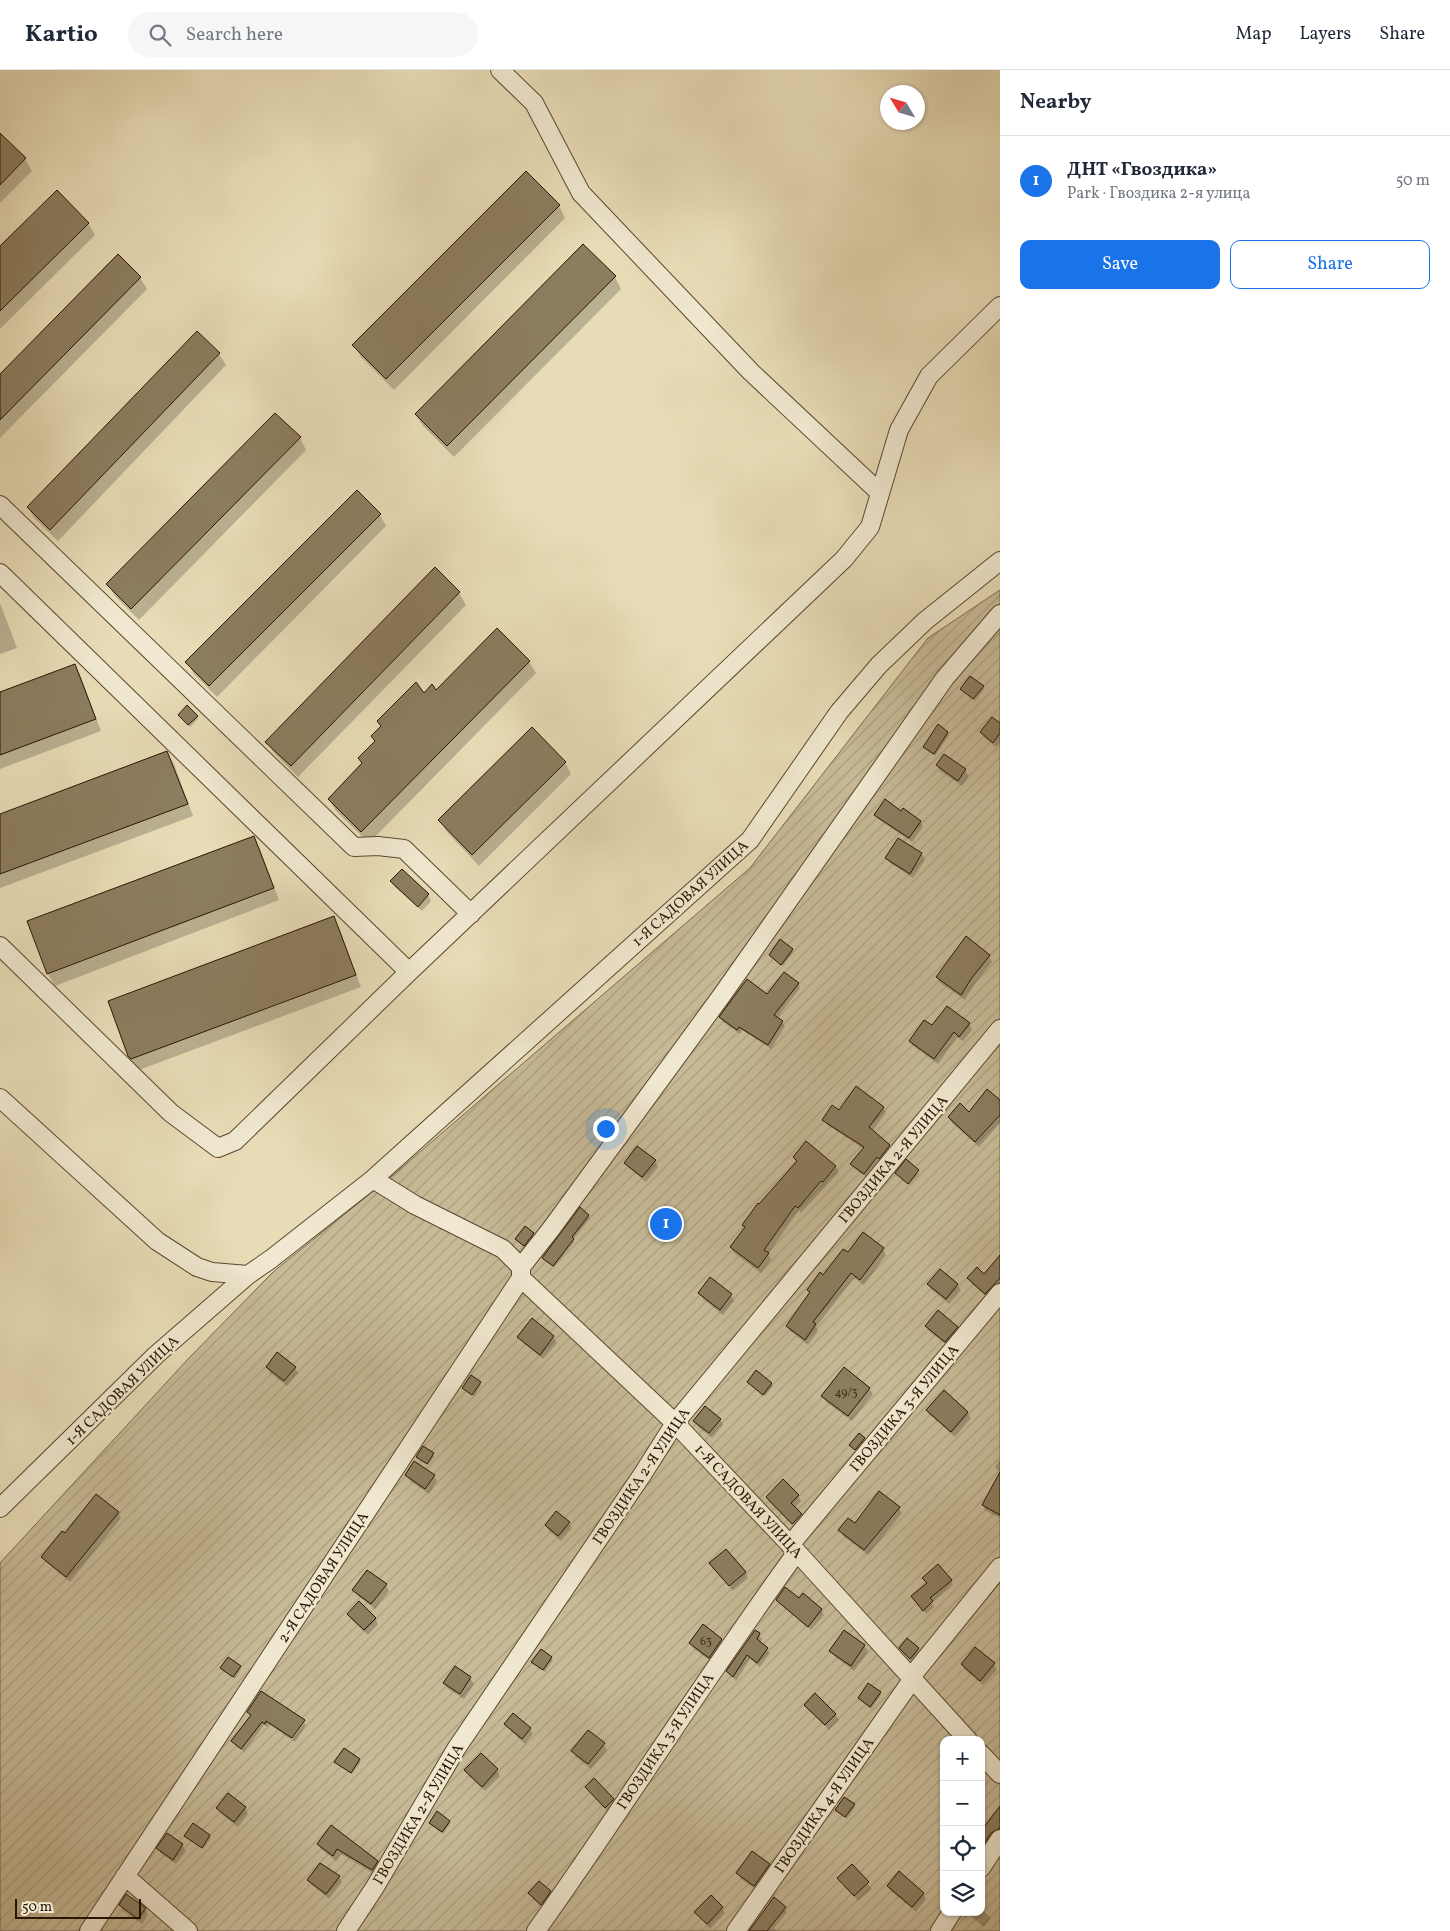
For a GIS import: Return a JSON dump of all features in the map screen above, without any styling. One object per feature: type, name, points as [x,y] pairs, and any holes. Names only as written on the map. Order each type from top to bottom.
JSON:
[{"type":"street","points":[[500,70],[534,104],[581,193],[751,372],[880,493]]},
{"type":"street","points":[[0,946],[170,1113],[218,1148],[235,1141],[409,972],[844,559],[870,527],[899,430],[929,376],[1000,306]]},
{"type":"street","points":[[0,505],[354,847],[378,846],[404,849],[471,914]]},
{"type":"street","name":"1-Я САДОВАЯ УЛИЦА","points":[[0,1508],[156,1355],[248,1275],[373,1179],[750,840],[838,712],[879,665],[926,620],[1000,561]]},
{"type":"street","points":[[0,573],[409,972]]},
{"type":"street","name":"2-Я САДОВАЯ УЛИЦА","points":[[89,1931],[222,1732],[521,1272],[722,994],[945,678],[1000,614]]},
{"type":"street","name":"ГВОЗДИКА 2-Я УЛИЦА","points":[[346,1931],[375,1887],[456,1749],[642,1475],[675,1423],[1000,1029]]},
{"type":"street","points":[[0,1098],[157,1241],[198,1267],[212,1272],[248,1275]]},
{"type":"street","name":"1-Я САДОВАЯ УЛИЦА","points":[[373,1179],[415,1205],[503,1249],[521,1272],[675,1423],[964,1736]]},
{"type":"street","name":"ГВОЗДИКА 3-Я УЛИЦА","points":[[536,1931],[577,1873],[793,1549],[1000,1293]]},
{"type":"street","name":"ГВОЗДИКА 4-Я УЛИЦА","points":[[736,1931],[912,1678],[1000,1567]]},
{"type":"street","points":[[985,1758],[1000,1774]]},
{"type":"street","points":[[985,1862],[1000,1839]]},
{"type":"street","points":[[125,1876],[188,1931]]},
{"type":"street","points":[[940,1931],[949,1916]]},
{"type":"shaded area","points":[[1000,590],[1000,1931],[0,1931],[0,1563],[189,1358],[273,1272],[392,1176],[750,868],[928,638]]},
{"type":"building","points":[[0,133],[26,158],[0,185]]},
{"type":"building","points":[[526,171],[560,205],[386,379],[352,345]]},
{"type":"building","points":[[57,190],[89,223],[0,311],[0,246]]},
{"type":"building","points":[[583,244],[616,276],[447,446],[415,414]]},
{"type":"building","points":[[118,254],[141,277],[0,420],[0,374]]},
{"type":"building","points":[[197,331],[220,353],[50,530],[27,507]]},
{"type":"building","points":[[275,413],[301,437],[131,609],[106,584]]},
{"type":"building","points":[[357,490],[381,514],[209,686],[185,662]]},
{"type":"building","points":[[435,567],[460,592],[291,766],[265,742]]},
{"type":"building","points":[[497,628],[530,661],[361,832],[328,799],[362,763],[358,758],[375,741],[371,736],[381,726],[377,721],[416,682],[424,693],[432,684],[436,690]]},
{"type":"building","points":[[75,664],[96,719],[0,755],[0,692]]},
{"type":"building","points":[[970,676],[984,686],[973,699],[960,689]]},
{"type":"building","points":[[187,705],[198,716],[188,725],[178,715]]},
{"type":"building","points":[[992,717],[1000,723],[1000,733],[993,743],[980,732]]},
{"type":"building","points":[[938,724],[948,732],[934,754],[923,747]]},
{"type":"building","points":[[532,727],[566,762],[472,855],[438,820]]},
{"type":"building","points":[[167,751],[188,804],[0,874],[0,814]]},
{"type":"building","points":[[944,754],[966,769],[958,781],[936,765]]},
{"type":"building","points":[[885,799],[901,811],[903,808],[921,821],[909,838],[874,815]]},
{"type":"building","points":[[254,836],[274,888],[47,974],[27,921]]},
{"type":"building","points":[[898,838],[922,853],[910,874],[885,858]]},
{"type":"building","points":[[402,869],[429,894],[418,907],[390,881]]},
{"type":"building","points":[[334,916],[356,975],[131,1059],[128,1056],[108,1001]]},
{"type":"building","points":[[966,936],[990,955],[961,995],[936,977]]},
{"type":"building","points":[[780,939],[793,949],[781,965],[769,955]]},
{"type":"building","points":[[784,972],[799,983],[774,1015],[783,1021],[768,1045],[739,1027],[737,1030],[719,1017],[747,979],[767,994]]},
{"type":"building","points":[[947,1006],[970,1023],[959,1037],[954,1032],[934,1059],[909,1041],[924,1020],[932,1025]]},
{"type":"building","points":[[856,1086],[884,1107],[869,1127],[890,1145],[879,1159],[877,1157],[864,1174],[850,1164],[864,1147],[822,1120],[832,1105],[839,1110]]},
{"type":"building","points":[[987,1089],[1000,1100],[1000,1115],[975,1142],[948,1117],[960,1103],[969,1112]]},
{"type":"building","points":[[806,1141],[836,1166],[798,1208],[795,1206],[764,1250],[769,1253],[758,1268],[730,1247],[745,1227],[742,1225],[758,1203],[797,1161],[793,1157]]},
{"type":"building","points":[[637,1146],[656,1160],[642,1177],[624,1163]]},
{"type":"building","points":[[906,1159],[919,1170],[908,1184],[895,1173]]},
{"type":"building","points":[[580,1207],[589,1215],[572,1237],[574,1239],[553,1266],[542,1258]]},
{"type":"building","points":[[525,1226],[534,1233],[524,1246],[515,1239]]},
{"type":"building","points":[[863,1232],[884,1248],[860,1280],[851,1273],[813,1322],[816,1324],[805,1340],[786,1326],[810,1292],[807,1290],[820,1272],[823,1275],[843,1249],[848,1252]]},
{"type":"building","points":[[1000,1255],[1000,1278],[985,1294],[967,1278],[977,1267],[984,1274]]},
{"type":"building","points":[[940,1269],[958,1284],[946,1299],[927,1284]]},
{"type":"building","points":[[710,1277],[732,1294],[720,1310],[698,1293]]},
{"type":"building","points":[[938,1310],[958,1327],[945,1342],[925,1326]]},
{"type":"building","points":[[532,1318],[554,1336],[540,1355],[517,1337]]},
{"type":"building","points":[[277,1352],[296,1367],[284,1381],[266,1367]]},
{"type":"building","points":[[844,1367],[870,1388],[848,1416],[821,1396]]},
{"type":"building","points":[[756,1370],[772,1383],[763,1395],[747,1382]]},
{"type":"building","points":[[471,1375],[481,1382],[472,1395],[462,1388]]},
{"type":"building","points":[[944,1390],[968,1412],[951,1432],[926,1410]]},
{"type":"building","points":[[705,1406],[721,1419],[709,1433],[693,1421]]},
{"type":"building","points":[[859,1433],[865,1438],[855,1450],[849,1445]]},
{"type":"building","points":[[423,1446],[434,1453],[427,1464],[416,1457]]},
{"type":"building","points":[[414,1461],[435,1475],[425,1489],[405,1475]]},
{"type":"building","points":[[1000,1472],[1000,1515],[982,1505]]},
{"type":"building","points":[[783,1479],[799,1495],[791,1503],[802,1514],[792,1524],[766,1497]]},
{"type":"building","points":[[879,1491],[900,1507],[864,1550],[838,1530],[848,1518],[855,1523]]},
{"type":"building","points":[[96,1494],[119,1512],[66,1577],[41,1557],[62,1531],[65,1533]]},
{"type":"building","points":[[556,1511],[570,1522],[558,1536],[545,1525]]},
{"type":"building","points":[[726,1549],[746,1572],[729,1586],[709,1563]]},
{"type":"building","points":[[938,1564],[952,1580],[930,1598],[933,1601],[923,1611],[911,1596],[927,1583],[922,1578]]},
{"type":"building","points":[[367,1570],[387,1584],[371,1604],[352,1590]]},
{"type":"building","points":[[785,1587],[799,1598],[803,1593],[822,1609],[808,1627],[776,1600]]},
{"type":"building","points":[[359,1601],[376,1618],[364,1630],[347,1614]]},
{"type":"building","points":[[703,1624],[722,1639],[709,1658],[689,1643]]},
{"type":"building","points":[[755,1630],[760,1633],[757,1639],[768,1648],[757,1663],[747,1655],[733,1677],[726,1671]]},
{"type":"building","points":[[844,1630],[865,1645],[851,1666],[829,1651]]},
{"type":"building","points":[[907,1638],[919,1648],[910,1659],[899,1648]]},
{"type":"building","points":[[975,1647],[995,1663],[980,1681],[961,1664]]},
{"type":"building","points":[[541,1649],[552,1657],[543,1670],[531,1662]]},
{"type":"building","points":[[228,1657],[241,1666],[233,1677],[220,1668]]},
{"type":"building","points":[[455,1666],[471,1677],[460,1694],[443,1683]]},
{"type":"building","points":[[868,1683],[881,1692],[870,1707],[858,1698]]},
{"type":"building","points":[[261,1691],[305,1720],[292,1738],[266,1721],[265,1724],[262,1722],[241,1749],[231,1741],[251,1715],[247,1712]]},
{"type":"building","points":[[815,1693],[836,1714],[825,1725],[804,1705]]},
{"type":"building","points":[[513,1713],[531,1728],[522,1739],[504,1724]]},
{"type":"building","points":[[588,1730],[605,1743],[588,1764],[571,1751]]},
{"type":"building","points":[[344,1748],[360,1759],[351,1773],[334,1762]]},
{"type":"building","points":[[481,1753],[498,1769],[482,1787],[464,1770]]},
{"type":"building","points":[[594,1778],[614,1799],[605,1808],[585,1787]]},
{"type":"building","points":[[228,1793],[246,1807],[234,1822],[216,1808]]},
{"type":"building","points":[[844,1797],[855,1804],[845,1817],[835,1810]]},
{"type":"building","points":[[1000,1806],[1000,1828],[991,1833],[985,1842],[985,1826]]},
{"type":"building","points":[[437,1811],[450,1821],[442,1832],[429,1823]]},
{"type":"building","points":[[193,1823],[210,1835],[202,1848],[184,1836]]},
{"type":"building","points":[[331,1825],[378,1861],[372,1870],[337,1849],[333,1856],[317,1844]]},
{"type":"building","points":[[167,1833],[183,1844],[173,1860],[156,1848]]},
{"type":"building","points":[[752,1851],[770,1864],[754,1886],[736,1873]]},
{"type":"building","points":[[320,1863],[340,1876],[326,1894],[307,1880]]},
{"type":"building","points":[[852,1864],[869,1882],[854,1896],[837,1878]]},
{"type":"building","points":[[899,1871],[924,1893],[912,1907],[887,1886]]},
{"type":"building","points":[[539,1881],[551,1891],[541,1905],[528,1893]]},
{"type":"building","points":[[126,1894],[146,1908],[138,1919],[119,1905]]},
{"type":"building","points":[[711,1895],[723,1907],[707,1924],[694,1912]]},
{"type":"building","points":[[774,1897],[786,1907],[767,1931],[749,1931]]},
{"type":"place","name":"ДНТ «Гвоздика»","points":[[666,1224]]}]
